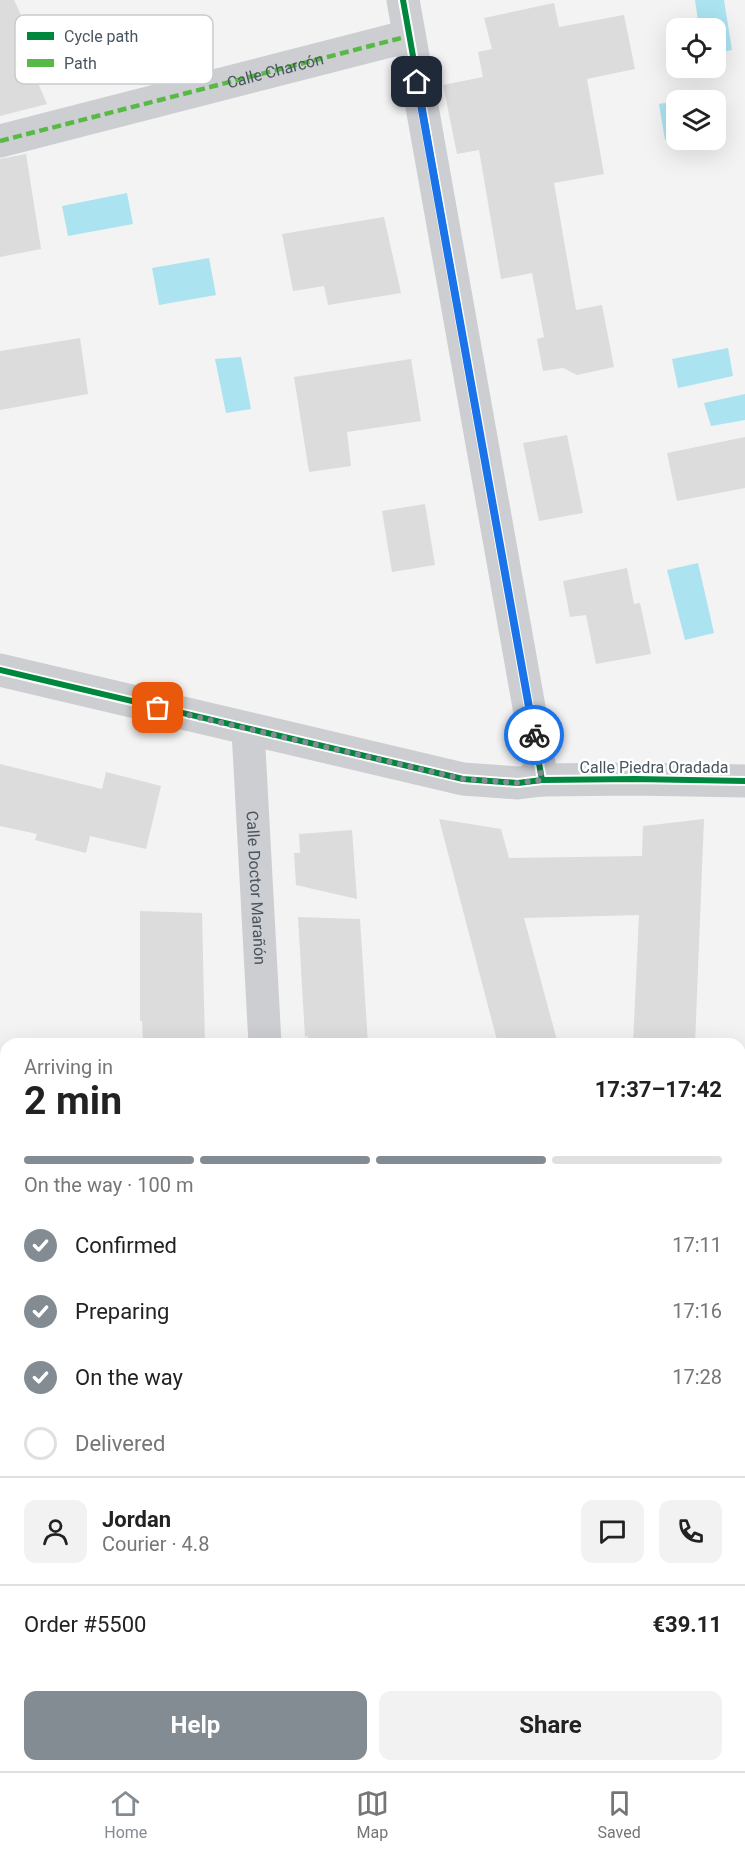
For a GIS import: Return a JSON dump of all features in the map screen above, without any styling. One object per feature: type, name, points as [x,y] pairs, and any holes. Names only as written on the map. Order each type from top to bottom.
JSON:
[{"type":"street","points":[[402,0],[542,780]]},
{"type":"street","name":"Calle Charcón","points":[[0,141],[409,36]]},
{"type":"street","name":"Calle Piedra Oradada","points":[[0,670],[463,779],[518,783],[542,780],[634,779],[745,781]]},
{"type":"street","name":"Calle Doctor Marañón","points":[[248,730],[265,1038]]},
{"type":"water","points":[[695,0],[724,0],[732,50],[726,51],[726,18],[698,18]]},
{"type":"water","points":[[666,103],[665,140],[659,104]]},
{"type":"water","points":[[127,193],[133,224],[68,236],[62,206]]},
{"type":"water","points":[[209,258],[216,295],[159,305],[152,268]]},
{"type":"water","points":[[728,348],[733,376],[678,388],[672,359]]},
{"type":"water","points":[[241,357],[251,409],[226,413],[215,359]]},
{"type":"water","points":[[745,394],[745,420],[711,426],[704,403]]},
{"type":"water","points":[[698,563],[714,633],[685,640],[667,570]]},
{"type":"building","points":[[0,0],[14,0],[21,15],[15,15],[15,84],[38,84],[47,104],[0,116]]},
{"type":"building","points":[[554,3],[559,27],[624,15],[635,69],[587,79],[604,174],[554,183],[576,310],[602,305],[614,367],[577,375],[563,368],[543,371],[537,339],[544,337],[532,273],[501,279],[479,150],[457,154],[443,85],[483,77],[478,52],[492,49],[484,18]]},
{"type":"building","points":[[26,154],[41,249],[0,257],[0,159]]},
{"type":"building","points":[[384,217],[401,293],[328,305],[324,286],[293,291],[282,234]]},
{"type":"building","points":[[80,338],[88,394],[0,410],[0,351]]},
{"type":"building","points":[[411,359],[421,421],[347,432],[351,466],[309,472],[294,377]]},
{"type":"building","points":[[567,435],[583,513],[539,521],[523,443]]},
{"type":"building","points":[[745,437],[745,488],[677,501],[667,453]]},
{"type":"building","points":[[425,504],[435,565],[392,572],[382,511]]},
{"type":"building","points":[[627,568],[634,604],[640,603],[651,654],[596,664],[586,615],[570,617],[563,581]]},
{"type":"building","points":[[0,764],[102,789],[106,772],[161,786],[146,849],[90,836],[86,853],[35,840],[37,834],[0,826]]},
{"type":"building","points":[[439,819],[501,829],[509,858],[642,856],[643,826],[704,819],[695,1038],[633,1038],[639,915],[524,918],[556,1038],[496,1038]]},
{"type":"building","points":[[352,830],[357,899],[296,885],[294,853],[300,853],[299,834]]},
{"type":"building","points":[[140,911],[202,913],[205,1038],[143,1038],[142,1021],[140,1021]]},
{"type":"building","points":[[298,917],[360,919],[368,1038],[305,1037]]},
{"type":"marked path","points":[[0,141],[409,36]]},
{"type":"cycle path","points":[[403,0],[542,780]]},
{"type":"cycle path","points":[[0,670],[463,779],[518,783],[542,780],[635,779],[745,781]]},
{"type":"way so far","points":[[158,708],[463,779],[518,783],[542,780],[534,735]]},
{"type":"route","points":[[417,82],[534,735]]}]
